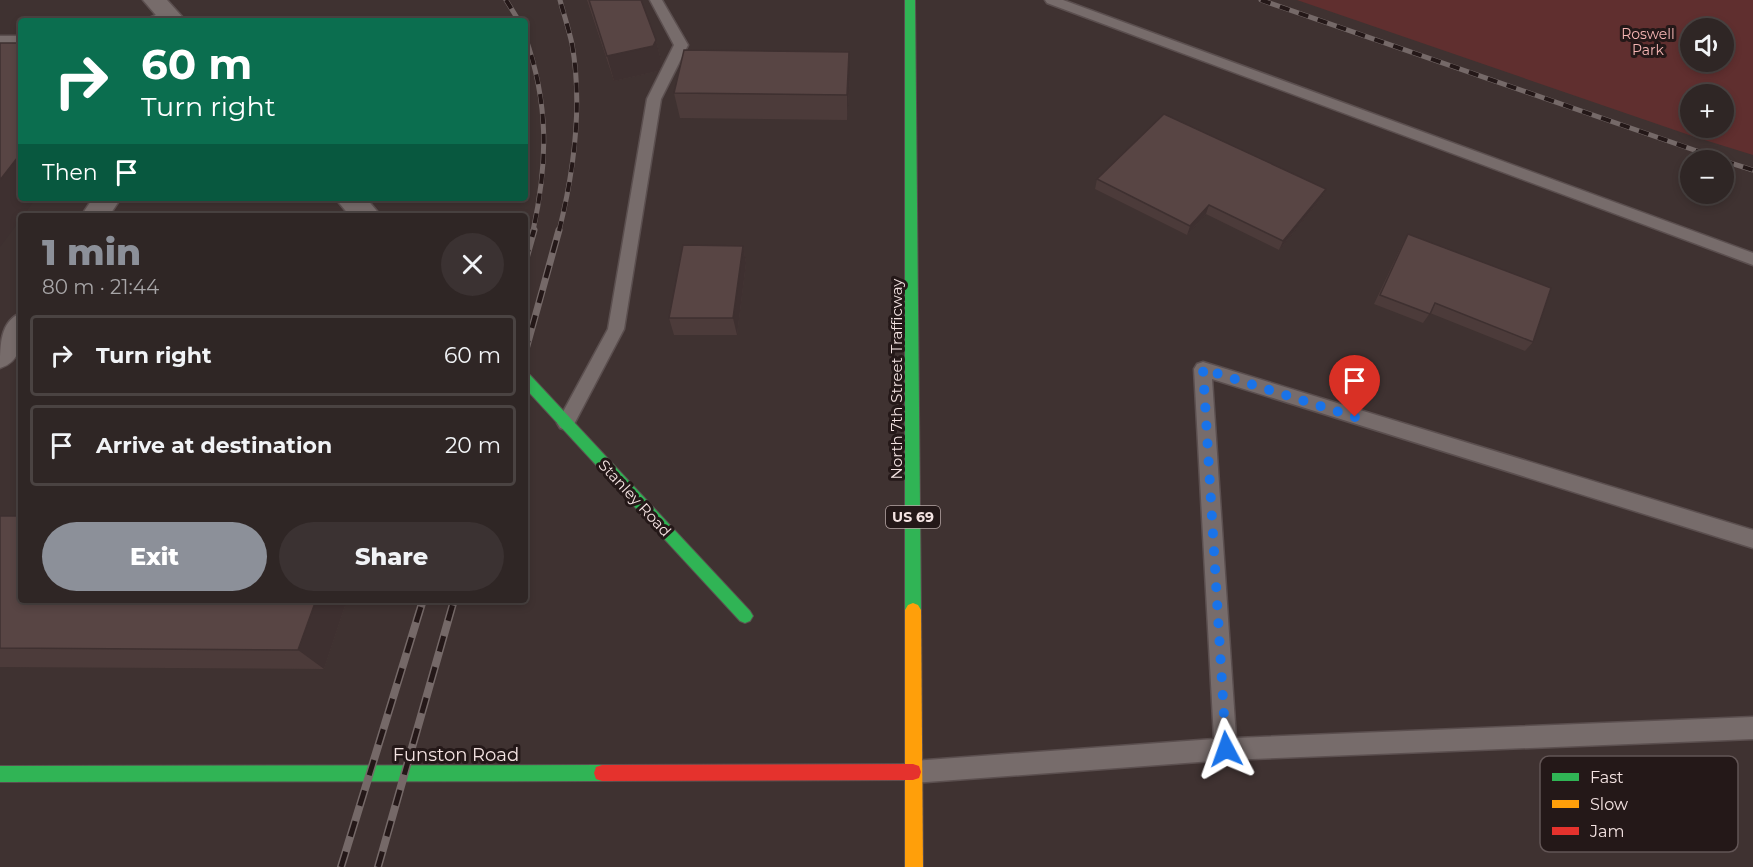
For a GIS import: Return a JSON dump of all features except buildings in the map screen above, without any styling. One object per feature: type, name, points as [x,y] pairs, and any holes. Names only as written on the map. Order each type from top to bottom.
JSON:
[{"type":"main road","name":"North 7th Street Trafficway","points":[[910,0],[914,867]]},
{"type":"main road","name":"Stanley Road","points":[[528,382],[745,616]]},
{"type":"main road","name":"Funston Road","points":[[0,774],[913,772]]},
{"type":"street","points":[[352,201],[364,213]]},
{"type":"street","points":[[0,356],[18,329]]},
{"type":"lane","points":[[566,423],[616,329],[654,99],[681,45],[656,0]]},
{"type":"lane","points":[[1051,0],[1753,259]]},
{"type":"lane","points":[[0,40],[18,40]]},
{"type":"lane","points":[[1226,749],[1203,369],[1753,539]]},
{"type":"lane","points":[[913,772],[1226,749],[1753,728]]},
{"type":"green space","name":"Roswell Park","points":[[1297,0],[1753,0],[1753,155],[1698,138],[1734,138],[1734,84],[1680,84],[1680,132]]},
{"type":"railway","points":[[506,0],[517,18]]},
{"type":"railway","points":[[559,231],[573,162],[577,115],[572,44],[560,0]]},
{"type":"railway","points":[[1261,0],[1694,150]]},
{"type":"railway","points":[[528,45],[538,85],[544,133],[541,181],[533,231]]},
{"type":"railway","points":[[1734,164],[1753,170]]},
{"type":"railway","points":[[528,251],[534,230]]},
{"type":"railway","points":[[528,342],[559,230]]},
{"type":"railway","points":[[341,867],[422,603]]},
{"type":"railway","points":[[378,867],[453,603]]},
{"type":"traffic: fast","points":[[910,0],[913,610]]},
{"type":"traffic: fast","points":[[528,382],[745,616]]},
{"type":"traffic: fast","points":[[0,774],[602,773]]},
{"type":"traffic: slow","points":[[913,610],[914,867]]},
{"type":"traffic: jam","points":[[602,773],[913,772]]},
{"type":"route","points":[[1226,749],[1203,369],[1355,417]]}]
